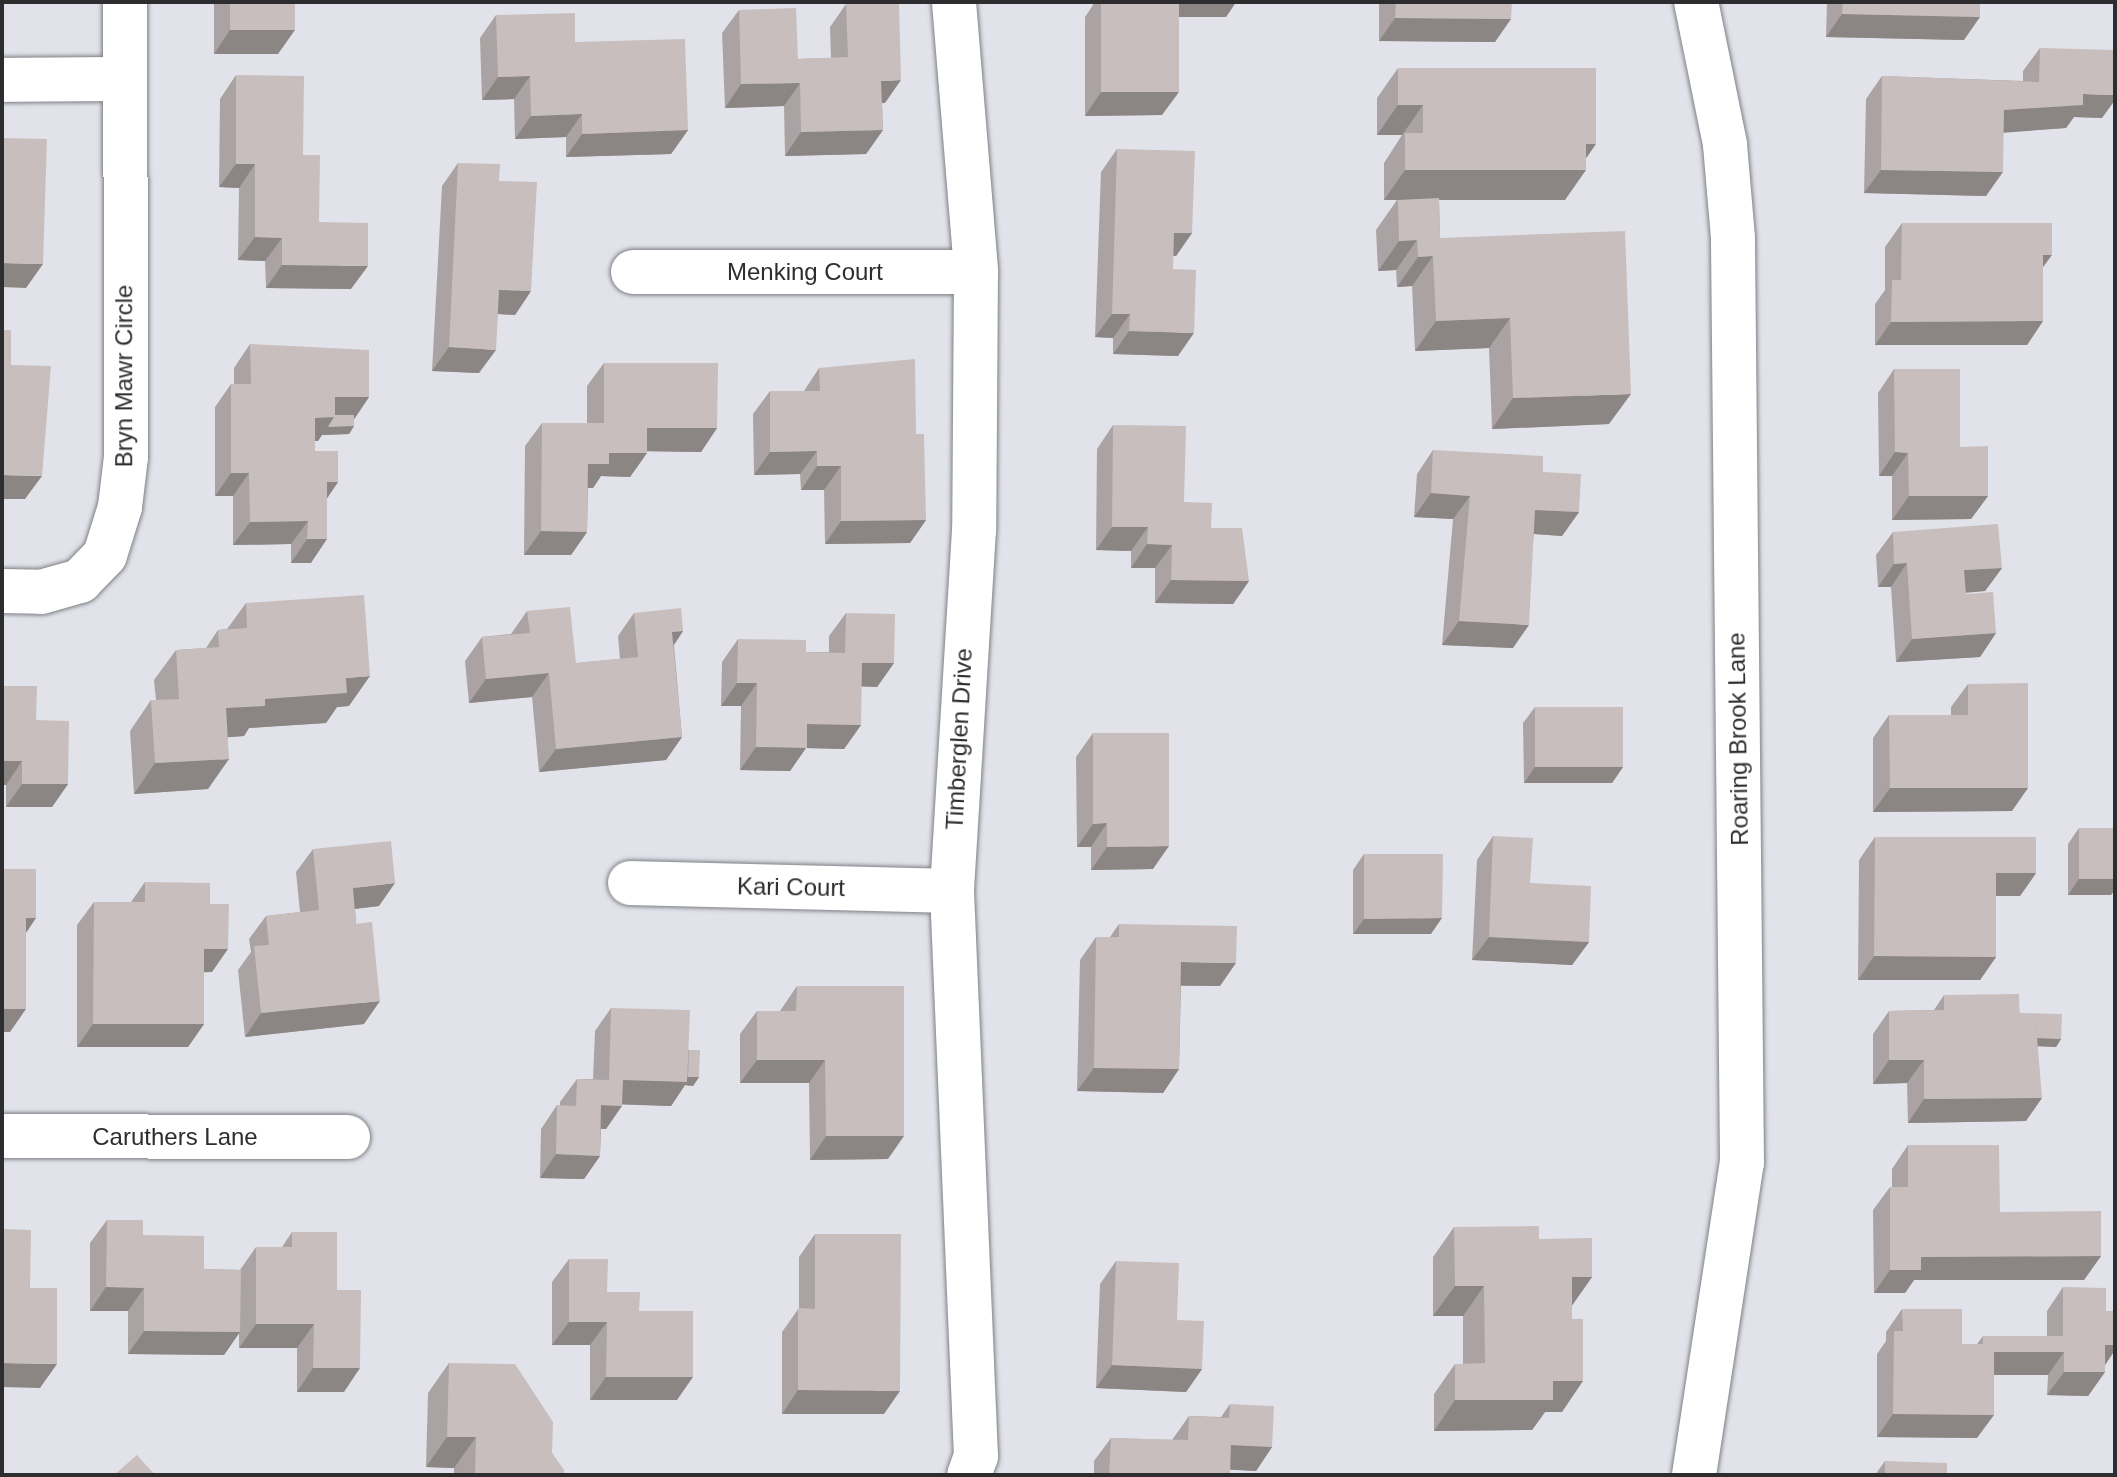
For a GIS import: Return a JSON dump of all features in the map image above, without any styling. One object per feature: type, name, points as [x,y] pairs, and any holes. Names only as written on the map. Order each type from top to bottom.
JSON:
[{"type":"street","name":"Bryn Mawr Circle","points":[[2,591],[41,592],[80,581],[105,555],[120,507],[126,457],[125,2]]},
{"type":"street","name":"Timberglen Drive","points":[[954,2],[976,272],[974,530],[952,891],[976,1456],[969,1475]]},
{"type":"street","name":"Roaring Brook Lane","points":[[1694,1475],[1742,1163],[1733,238],[1725,144],[1696,2]]},
{"type":"street","points":[[2,80],[124,79]]},
{"type":"street","name":"Menking Court","points":[[633,272],[976,272]]},
{"type":"street","name":"Kari Court","points":[[630,883],[952,891]]},
{"type":"street","name":"Caruthers Lane","points":[[2,1136],[348,1137]]},
{"type":"building","points":[[230,2],[295,2],[295,30],[230,30]]},
{"type":"building","points":[[1101,2],[1179,2],[1179,92],[1101,92]]},
{"type":"building","points":[[1396,2],[1512,2],[1511,19],[1395,18]]},
{"type":"building","points":[[1843,2],[1980,2],[1980,17],[1842,14]]},
{"type":"building","points":[[899,3],[901,80],[881,81],[883,130],[801,132],[800,83],[741,84],[739,10],[796,8],[798,59],[848,57],[846,4]]},
{"type":"building","points":[[575,13],[575,42],[685,39],[688,130],[582,134],[582,114],[531,116],[530,76],[498,77],[496,15]]},
{"type":"building","points":[[2040,48],[2115,50],[2115,95],[2083,94],[2083,105],[2004,110],[2003,172],[1881,170],[1882,76],[2039,82]]},
{"type":"building","points":[[1398,68],[1596,68],[1596,144],[1586,144],[1586,170],[1405,170],[1405,133],[1423,133],[1423,105],[1398,105]]},
{"type":"building","points":[[236,75],[304,76],[303,155],[320,155],[319,222],[368,223],[368,266],[282,265],[282,238],[255,237],[255,164],[236,164]]},
{"type":"building","points":[[2,138],[47,139],[43,264],[2,263]]},
{"type":"building","points":[[1117,149],[1195,151],[1192,233],[1174,233],[1173,269],[1196,270],[1194,333],[1129,331],[1130,314],[1112,314]]},
{"type":"building","points":[[458,163],[500,164],[499,181],[537,182],[531,291],[499,290],[496,350],[449,347]]},
{"type":"building","points":[[1439,198],[1440,238],[1625,231],[1631,394],[1513,398],[1510,318],[1436,321],[1433,256],[1418,257],[1417,240],[1399,241],[1398,200]]},
{"type":"building","points":[[1902,223],[2052,223],[2052,255],[2043,255],[2043,321],[1891,322],[1892,280],[1901,280]]},
{"type":"building","points":[[2,330],[11,330],[11,365],[51,366],[42,476],[2,475]]},
{"type":"building","points":[[250,344],[369,350],[369,397],[335,397],[335,417],[315,418],[315,451],[338,451],[338,482],[327,482],[327,539],[307,539],[308,521],[250,522],[249,473],[231,473],[231,384],[251,384]]},
{"type":"building","points":[[915,359],[916,434],[924,434],[926,520],[841,521],[841,466],[817,466],[817,451],[770,452],[770,391],[820,391],[819,368]]},
{"type":"building","points":[[604,363],[718,363],[717,428],[647,428],[647,453],[609,453],[609,464],[588,464],[587,532],[541,531],[542,423],[604,423]]},
{"type":"building","points":[[1894,369],[1960,369],[1960,447],[1988,446],[1988,496],[1909,496],[1908,453],[1895,452]]},
{"type":"building","points":[[335,415],[354,415],[354,426],[328,427]]},
{"type":"building","points":[[1113,425],[1186,426],[1184,502],[1212,503],[1211,528],[1242,528],[1249,581],[1171,580],[1172,545],[1147,544],[1148,527],[1112,527]]},
{"type":"building","points":[[1433,450],[1543,456],[1543,472],[1581,474],[1579,512],[1535,510],[1529,625],[1459,621],[1470,496],[1431,493]]},
{"type":"building","points":[[1998,524],[2002,568],[1964,570],[1966,594],[1993,592],[1996,633],[1912,639],[1907,563],[1894,564],[1893,532]]},
{"type":"building","points":[[364,595],[370,676],[346,678],[347,693],[265,699],[265,706],[226,708],[229,759],[155,763],[151,700],[179,699],[176,650],[219,647],[218,630],[247,628],[246,603]]},
{"type":"building","points":[[570,607],[576,663],[638,657],[634,613],[681,608],[683,631],[672,632],[682,737],[556,749],[549,673],[486,679],[482,637],[530,633],[527,611]]},
{"type":"building","points":[[846,613],[895,614],[894,663],[862,663],[861,725],[807,724],[807,748],[756,747],[757,683],[737,683],[738,639],[806,640],[806,652],[845,653]]},
{"type":"building","points":[[2028,683],[2028,788],[1890,788],[1889,715],[1968,715],[1968,684]]},
{"type":"building","points":[[2,686],[37,686],[36,720],[69,721],[68,784],[22,784],[22,761],[2,761]]},
{"type":"building","points":[[1535,707],[1623,707],[1623,767],[1535,767]]},
{"type":"building","points":[[1093,733],[1169,733],[1169,846],[1107,847],[1107,823],[1093,824]]},
{"type":"building","points":[[2079,828],[2115,828],[2115,879],[2079,879]]},
{"type":"building","points":[[1493,836],[1533,838],[1530,883],[1591,886],[1589,942],[1489,937]]},
{"type":"building","points":[[1875,837],[2036,837],[2036,873],[1996,873],[1996,957],[1874,956]]},
{"type":"building","points":[[391,841],[395,883],[353,888],[356,924],[372,922],[380,1001],[261,1013],[254,946],[269,945],[266,916],[319,910],[313,849]]},
{"type":"building","points":[[1364,854],[1443,854],[1442,918],[1364,919]]},
{"type":"building","points":[[2,869],[36,869],[36,918],[26,918],[26,1009],[2,1009]]},
{"type":"building","points":[[145,882],[210,883],[210,904],[229,904],[228,949],[204,949],[204,1024],[93,1024],[94,902],[145,902]]},
{"type":"building","points":[[1119,924],[1237,926],[1236,963],[1181,962],[1179,1069],[1094,1068],[1096,937],[1119,937]]},
{"type":"building","points":[[797,986],[904,986],[904,1136],[826,1136],[825,1060],[757,1060],[757,1011],[796,1011]]},
{"type":"building","points":[[2019,994],[2020,1024],[2036,1024],[2042,1098],[1924,1099],[1924,1060],[1889,1060],[1889,1011],[1944,1010],[1944,995]]},
{"type":"building","points":[[611,1008],[690,1010],[687,1082],[623,1080],[622,1106],[601,1105],[600,1156],[556,1154],[557,1105],[576,1106],[577,1079],[609,1080]]},
{"type":"building","points":[[2019,1013],[2062,1014],[2061,1039],[2037,1038],[2036,1024],[2020,1024]]},
{"type":"building","points":[[689,1050],[700,1050],[699,1077],[688,1077]]},
{"type":"building","points":[[1908,1145],[1999,1145],[2000,1212],[2101,1211],[2101,1256],[1921,1257],[1921,1270],[1890,1270],[1890,1187],[1908,1187]]},
{"type":"building","points":[[107,1220],[143,1220],[143,1235],[204,1236],[204,1269],[241,1270],[240,1332],[144,1331],[144,1288],[106,1287]]},
{"type":"building","points":[[1539,1226],[1539,1239],[1592,1238],[1592,1277],[1572,1277],[1572,1319],[1583,1319],[1583,1381],[1553,1381],[1553,1400],[1455,1400],[1455,1364],[1485,1363],[1484,1286],[1455,1286],[1454,1227]]},
{"type":"building","points":[[2,1229],[31,1230],[30,1288],[57,1288],[57,1364],[2,1363]]},
{"type":"building","points":[[292,1232],[337,1232],[337,1290],[361,1290],[360,1368],[313,1368],[314,1324],[256,1324],[256,1247],[292,1247]]},
{"type":"building","points":[[815,1234],[901,1234],[900,1391],[798,1390],[798,1308],[815,1309]]},
{"type":"building","points":[[569,1259],[608,1259],[607,1292],[640,1292],[639,1311],[693,1311],[693,1377],[606,1377],[607,1322],[569,1322]]},
{"type":"building","points":[[1116,1261],[1179,1263],[1177,1320],[1204,1321],[1202,1369],[1112,1365]]},
{"type":"building","points":[[2063,1287],[2106,1288],[2106,1311],[2115,1311],[2115,1345],[2105,1345],[2105,1372],[2064,1372],[2064,1352],[1994,1352],[1994,1415],[1893,1414],[1894,1331],[1903,1331],[1902,1309],[1962,1309],[1962,1344],[1983,1344],[1983,1336],[2063,1336]]},
{"type":"building","points":[[449,1363],[515,1364],[553,1422],[552,1453],[564,1475],[475,1475],[476,1437],[447,1437]]},
{"type":"building","points":[[1230,1404],[1274,1406],[1272,1447],[1231,1445],[1230,1475],[1109,1475],[1111,1438],[1188,1440],[1189,1416],[1229,1418]]},
{"type":"building","points":[[137,1455],[155,1475],[114,1475]]},
{"type":"building","points":[[1885,1461],[1947,1463],[1947,1475],[1885,1475]]}]
